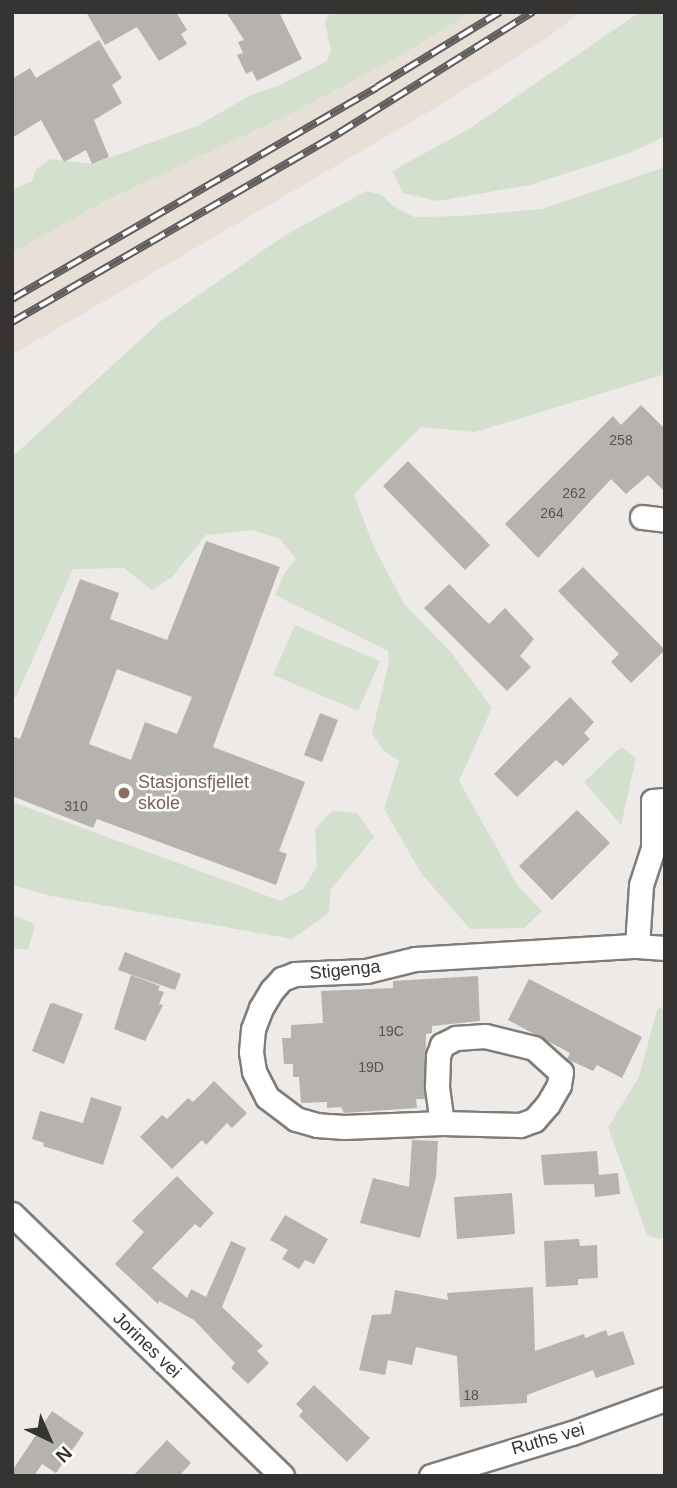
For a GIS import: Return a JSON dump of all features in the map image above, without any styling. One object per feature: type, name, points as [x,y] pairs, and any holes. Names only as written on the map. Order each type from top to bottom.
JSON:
[{"type":"street","points":[[637,946],[641,885],[653,848],[653,801],[665,800]]},
{"type":"street","name":"Stigenga","points":[[442,1123],[437,1086],[438,1056],[442,1045],[456,1038],[485,1036],[534,1048],[561,1072],[559,1086],[534,1120],[520,1125],[317,1125],[296,1119],[281,1110],[267,1097],[254,1071],[251,1052],[253,1029],[272,990],[282,979],[295,974],[366,971],[415,959],[637,946],[665,948]]},
{"type":"street","name":"Jorines vei","points":[[12,1214],[282,1476]]},
{"type":"street","name":"Ruths vei","points":[[431,1476],[572,1433],[665,1399]]},
{"type":"shaded area","points":[[472,12],[581,12],[547,38],[430,111],[12,355],[12,253],[109,199],[286,116],[395,59]]},
{"type":"green space","points":[[330,12],[472,12],[395,59],[286,116],[109,199],[12,253],[12,190],[32,181],[36,169],[51,159],[92,164],[197,126],[251,95],[280,85],[327,61],[331,50],[325,23]]},
{"type":"green space","points":[[640,12],[665,12],[665,136],[632,152],[530,185],[437,201],[403,193],[392,171],[469,129]]},
{"type":"green space","points":[[665,167],[665,374],[475,432],[421,427],[354,494],[373,545],[404,604],[451,652],[492,708],[459,781],[518,886],[542,911],[524,928],[470,929],[421,873],[384,809],[399,761],[384,751],[372,733],[389,662],[388,651],[275,595],[285,572],[296,559],[280,539],[252,530],[206,535],[172,577],[152,590],[124,568],[73,569],[16,697],[12,698],[12,457],[161,321],[284,236],[366,191],[382,195],[393,206],[414,217],[463,216],[542,209]]},
{"type":"green space","points":[[295,625],[380,661],[358,711],[273,675]]},
{"type":"green space","points":[[621,747],[636,758],[621,825],[584,782]]},
{"type":"green space","points":[[12,802],[281,901],[303,889],[317,866],[315,829],[332,811],[357,813],[374,837],[331,889],[329,913],[292,939],[51,896],[12,885]]},
{"type":"green space","points":[[12,915],[33,923],[35,927],[28,949],[12,949]]},
{"type":"green space","points":[[665,1005],[665,1236],[659,1239],[647,1235],[608,1127],[639,1077],[657,1010]]},
{"type":"building","points":[[86,12],[176,12],[187,30],[181,34],[187,44],[159,61],[137,27],[105,45]]},
{"type":"building","points":[[226,12],[279,12],[302,59],[257,81],[252,71],[246,74],[237,55],[243,53],[238,42],[244,40]]},
{"type":"building","points":[[99,40],[122,78],[112,85],[122,103],[94,120],[109,157],[92,164],[86,150],[64,162],[41,120],[12,138],[12,79],[30,68],[36,78]]},
{"type":"building","points":[[641,405],[665,429],[665,492],[648,475],[626,494],[611,479],[538,558],[505,524],[613,416],[621,425]]},
{"type":"building","points":[[408,461],[490,545],[465,570],[383,486]]},
{"type":"building","points":[[206,541],[280,567],[213,747],[305,782],[279,851],[287,854],[276,885],[97,819],[93,828],[12,796],[12,736],[20,739],[80,579],[119,593],[110,619],[167,640]],"holes":[[[117,669],[192,697],[177,734],[145,722],[131,760],[89,744]]]},
{"type":"building","points":[[583,567],[665,650],[631,683],[611,662],[619,654],[558,591]]},
{"type":"building","points":[[449,584],[489,624],[505,608],[534,639],[520,656],[531,667],[507,691],[424,608]]},
{"type":"building","points":[[570,697],[594,722],[584,733],[590,739],[563,766],[556,760],[517,797],[494,774]]},
{"type":"building","points":[[320,713],[338,720],[322,762],[304,755]]},
{"type":"building","points":[[577,810],[610,843],[552,900],[519,866]]},
{"type":"building","points":[[125,952],[181,974],[175,990],[118,970]]},
{"type":"building","points":[[131,975],[160,986],[158,990],[164,992],[159,1004],[163,1005],[145,1041],[114,1029]]},
{"type":"building","points":[[478,976],[480,1021],[432,1026],[432,1033],[426,1034],[425,1099],[416,1099],[417,1108],[344,1113],[341,1107],[327,1108],[327,1102],[301,1103],[299,1077],[293,1077],[293,1064],[284,1064],[282,1038],[291,1038],[291,1025],[323,1023],[321,991],[393,988],[393,981]]},
{"type":"building","points":[[529,979],[642,1037],[622,1078],[597,1065],[593,1071],[567,1059],[570,1053],[508,1020]]},
{"type":"building","points":[[50,1004],[83,1014],[64,1064],[32,1051]]},
{"type":"building","points":[[214,1081],[247,1113],[232,1128],[227,1123],[206,1145],[202,1140],[172,1169],[140,1137],[162,1115],[167,1119],[188,1098],[193,1102]]},
{"type":"building","points":[[91,1097],[122,1107],[103,1165],[43,1146],[44,1143],[32,1139],[40,1111],[83,1123]]},
{"type":"building","points":[[412,1140],[438,1141],[436,1177],[420,1238],[360,1223],[373,1178],[409,1187]]},
{"type":"building","points":[[597,1151],[599,1175],[618,1173],[620,1194],[595,1197],[594,1184],[544,1185],[541,1155]]},
{"type":"building","points":[[177,1176],[214,1213],[200,1228],[195,1224],[152,1268],[187,1298],[191,1289],[206,1297],[231,1241],[246,1248],[222,1307],[263,1346],[257,1351],[269,1363],[248,1384],[231,1368],[235,1363],[194,1320],[159,1301],[158,1304],[115,1264],[144,1232],[132,1221]]},
{"type":"building","points":[[512,1193],[515,1234],[457,1239],[454,1197]]},
{"type":"building","points":[[285,1215],[328,1239],[314,1264],[305,1260],[299,1269],[282,1259],[288,1250],[270,1240]]},
{"type":"building","points":[[579,1239],[580,1246],[597,1245],[598,1278],[578,1279],[578,1285],[546,1287],[544,1241]]},
{"type":"building","points":[[533,1287],[535,1351],[584,1334],[585,1338],[606,1330],[608,1336],[623,1331],[635,1364],[596,1378],[593,1370],[527,1395],[527,1403],[460,1407],[457,1356],[416,1347],[412,1365],[388,1360],[385,1375],[359,1370],[372,1315],[391,1314],[395,1290],[448,1300],[447,1293]]},
{"type":"building","points":[[314,1385],[370,1438],[347,1462],[299,1416],[303,1411],[296,1404]]},
{"type":"building","points":[[52,1411],[84,1433],[56,1473],[42,1464],[34,1476],[12,1476],[12,1471]]},
{"type":"building","points":[[167,1440],[191,1463],[179,1476],[133,1476]]},
{"type":"railway","points":[[12,299],[377,87],[500,12]]},
{"type":"railway","points":[[12,322],[339,133],[533,12]]},
{"type":"place","name":"Stasjonsfjellet skole","points":[[124,793]]}]
